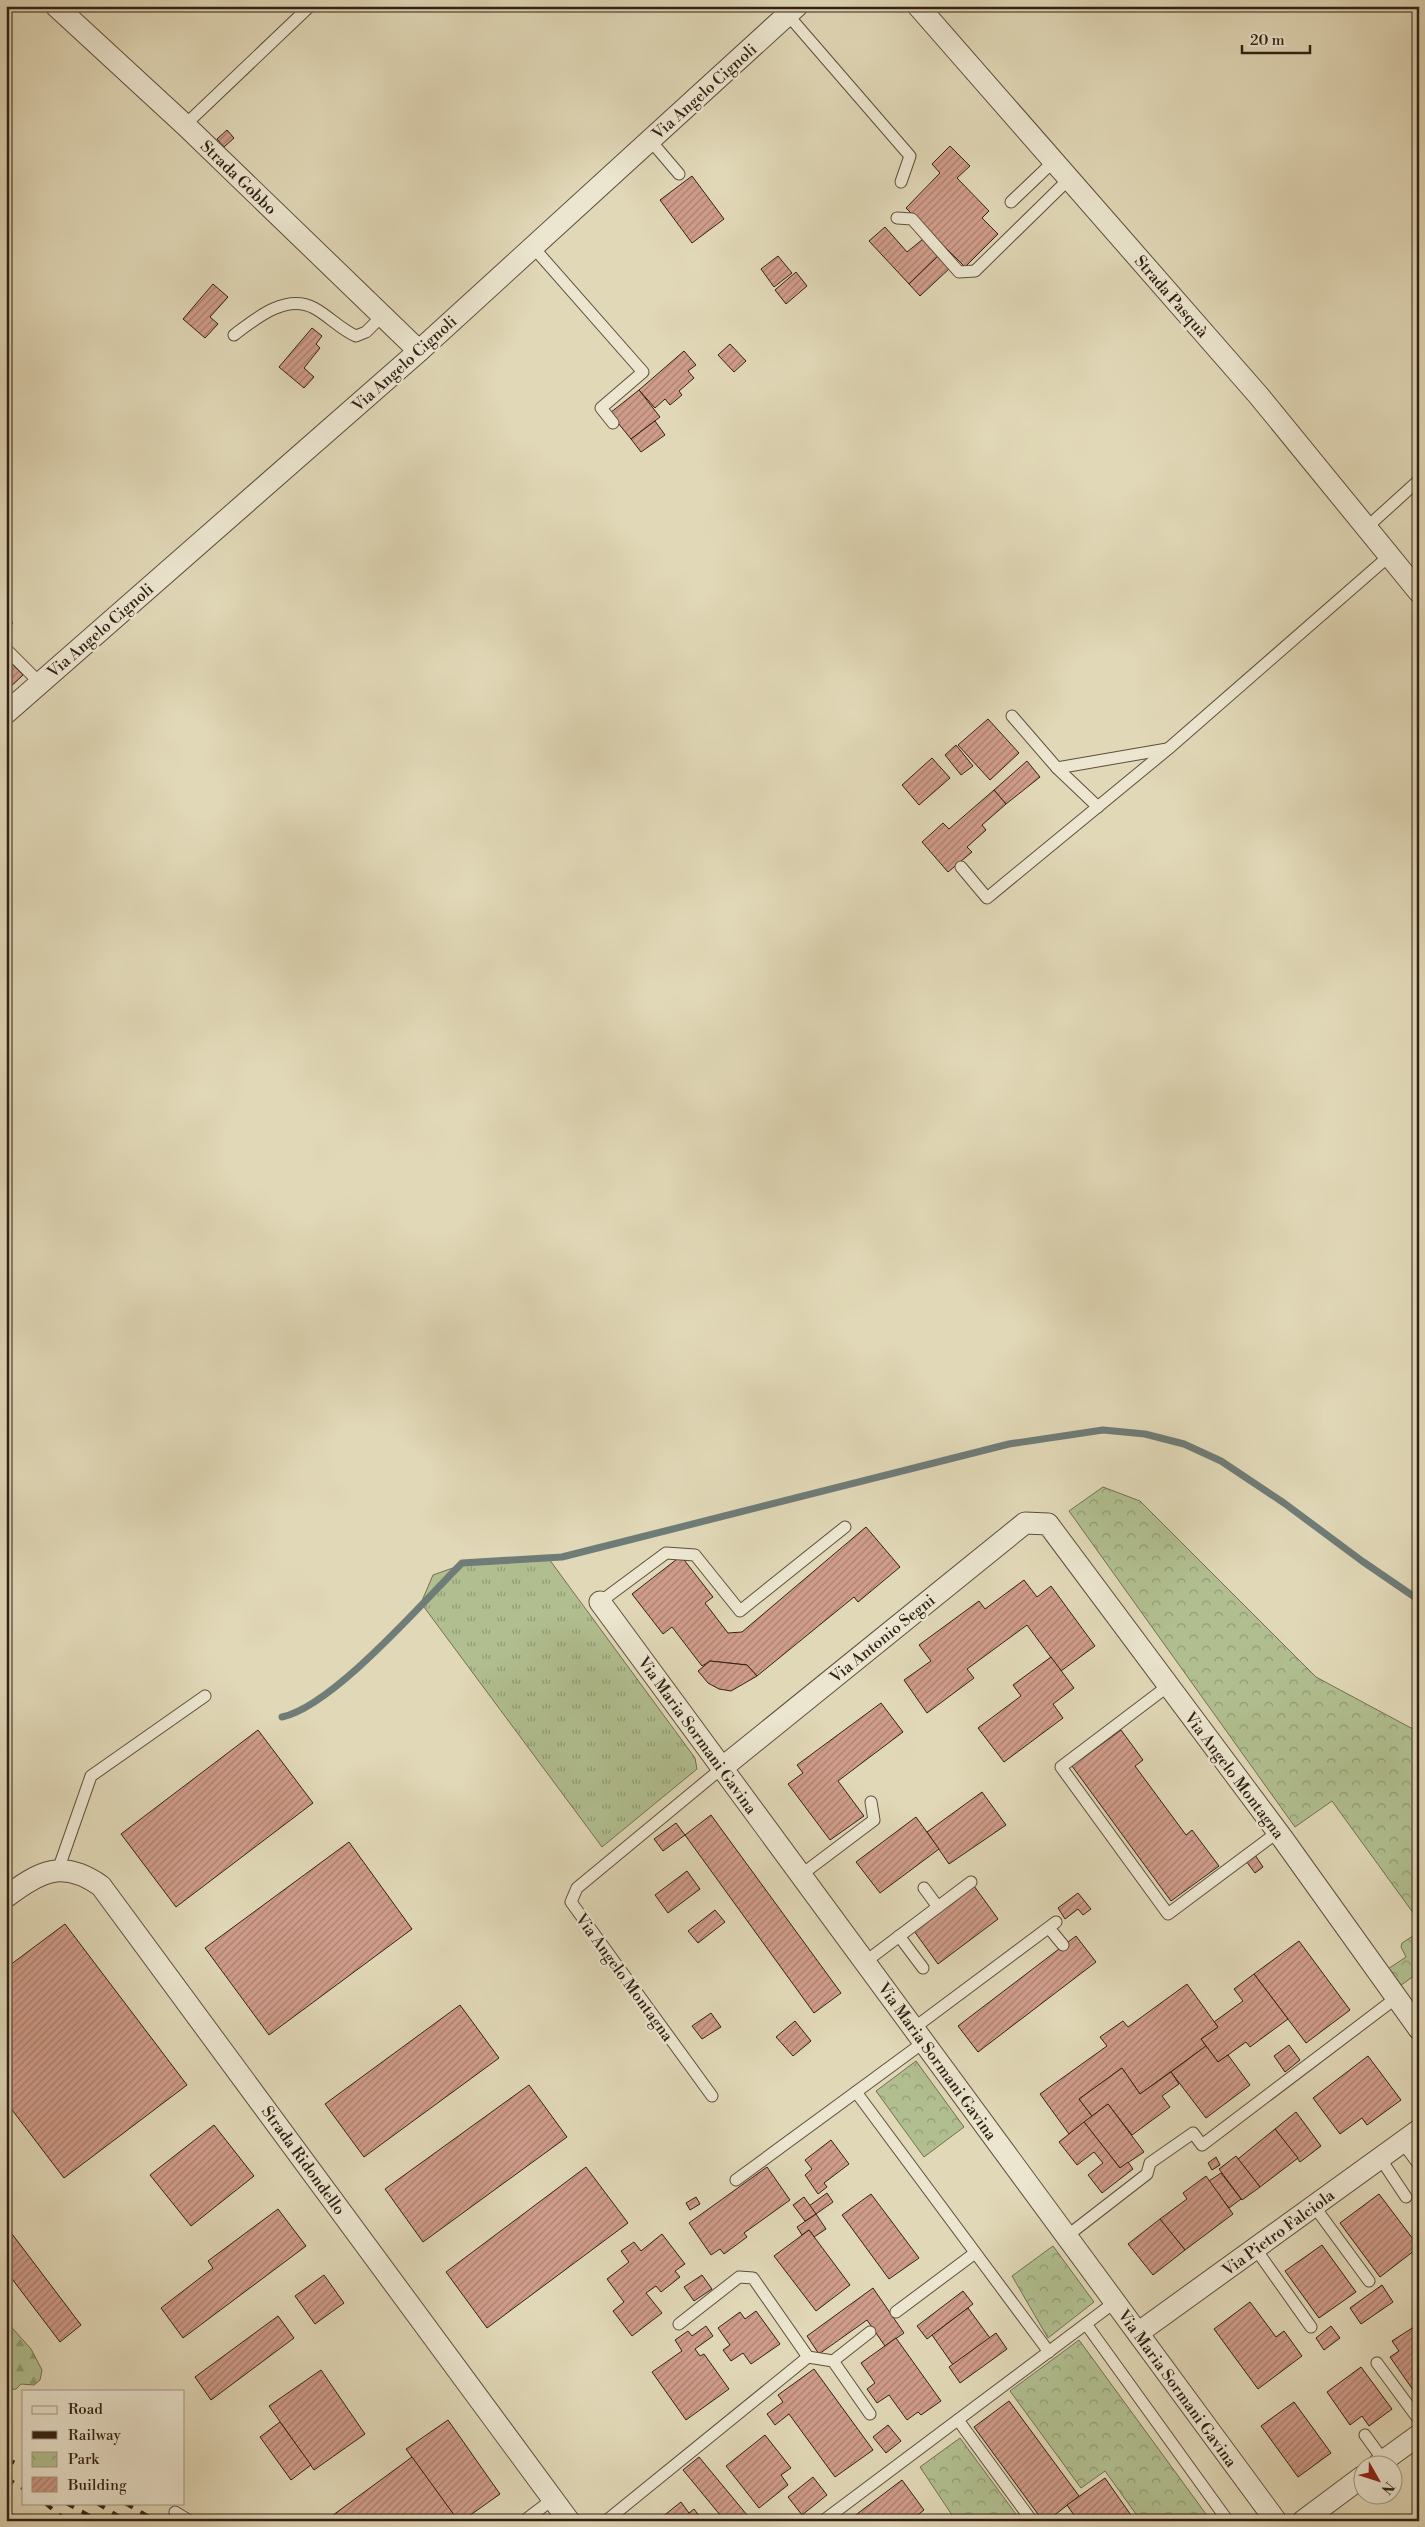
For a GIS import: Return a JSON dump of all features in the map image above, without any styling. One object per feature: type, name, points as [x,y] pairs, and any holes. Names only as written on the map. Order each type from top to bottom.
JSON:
[{"type":"street","name":"Strada Gobbo","points":[[56,6],[185,125],[419,351]]},
{"type":"street","name":"Strada Pasquà","points":[[918,6],[1259,396],[1388,557],[1418,589]]},
{"type":"street","name":"Via Angelo Cignoli","points":[[6,713],[419,351],[792,10]]},
{"type":"street","name":"Via Antonio Segni","points":[[722,1768],[1025,1523],[1048,1524]]},
{"type":"street","name":"Via Angelo Montagna","points":[[1048,1524],[1278,1832],[1419,2029]]},
{"type":"street","name":"Via Maria Sormani Gavina","points":[[600,1602],[1276,2521]]},
{"type":"street","points":[[6,1897],[28,1880],[58,1870]]},
{"type":"street","name":"Strada Ridondello","points":[[58,1870],[86,1876],[101,1886],[114,1901],[569,2521]]},
{"type":"street","name":"Via Pietro Falciola","points":[[1138,2333],[1411,2136]]},
{"type":"street","points":[[1393,2454],[1419,2435]]},
{"type":"street","points":[[1302,2521],[1352,2484]]},
{"type":"lane","points":[[185,125],[310,6]]},
{"type":"lane","points":[[792,10],[910,156],[901,182]]},
{"type":"lane","points":[[650,140],[679,174]]},
{"type":"lane","points":[[1011,202],[1054,162]]},
{"type":"lane","points":[[897,218],[912,219],[959,272],[975,271],[1069,179]]},
{"type":"lane","points":[[533,247],[643,372],[601,408],[613,423]]},
{"type":"lane","points":[[234,335],[255,318],[274,308],[289,305],[304,304],[315,309],[343,330],[356,336],[366,332],[382,316]]},
{"type":"lane","points":[[1365,529],[1419,480]]},
{"type":"lane","points":[[960,867],[987,898],[1168,749],[1388,557]]},
{"type":"lane","points":[[6,649],[40,682]]},
{"type":"lane","points":[[1012,716],[1058,768],[1098,807]]},
{"type":"lane","points":[[1058,768],[1168,749]]},
{"type":"lane","points":[[600,1602],[666,1553],[695,1554],[740,1611],[845,1527]]},
{"type":"lane","points":[[1168,1686],[1061,1767],[1168,1914],[1278,1832]]},
{"type":"lane","points":[[58,1870],[92,1776],[205,1696]]},
{"type":"lane","name":"Via Angelo Montagna","points":[[712,2096],[571,1902],[577,1888],[722,1768]]},
{"type":"lane","points":[[801,1875],[874,1820],[871,1802]]},
{"type":"lane","points":[[865,1962],[971,1882]]},
{"type":"lane","points":[[924,1888],[938,1907]]},
{"type":"lane","points":[[736,2180],[856,2092],[919,2035],[1052,1925],[1063,1945]]},
{"type":"lane","points":[[899,1936],[923,1968]]},
{"type":"lane","points":[[1067,2236],[1148,2174],[1150,2163],[1193,2133],[1202,2145],[1396,1998]]},
{"type":"lane","points":[[856,2092],[1049,2352]]},
{"type":"lane","points":[[1411,2136],[1419,2164]]},
{"type":"lane","points":[[1380,2158],[1406,2197]]},
{"type":"lane","points":[[1314,2206],[1369,2281]]},
{"type":"lane","points":[[1255,2248],[1311,2327]]},
{"type":"lane","points":[[896,2312],[975,2253]]},
{"type":"lane","points":[[679,2324],[739,2277],[753,2278],[808,2357],[833,2361],[870,2414]]},
{"type":"lane","points":[[823,2521],[1115,2302]]},
{"type":"lane","points":[[1086,2324],[1228,2521]]},
{"type":"lane","points":[[833,2361],[870,2332]]},
{"type":"lane","points":[[606,2521],[808,2357]]},
{"type":"lane","points":[[1378,2363],[1419,2420]]},
{"type":"lane","points":[[958,2420],[1032,2521]]},
{"type":"lane","points":[[1365,2435],[1376,2454]]},
{"type":"lane","points":[[524,2521],[553,2499]]},
{"type":"lane","points":[[175,2512],[190,2521]]},
{"type":"green space","points":[[1103,1487],[1140,1501],[1316,1677],[1411,1728],[1419,1729],[1419,1921],[1332,1801],[1295,1827],[1069,1511]]},
{"type":"green space","points":[[549,1559],[695,1758],[697,1769],[602,1847],[421,1603],[433,1575],[464,1564]]},
{"type":"green space","points":[[1419,1932],[1419,1972],[1400,1986],[1388,1969],[1406,1957],[1401,1947],[1402,1943]]},
{"type":"green space","points":[[916,2061],[964,2127],[924,2157],[876,2091]]},
{"type":"green space","points":[[1053,2246],[1094,2302],[1048,2338],[1012,2276]]},
{"type":"green space","points":[[6,2321],[31,2349],[42,2370],[40,2380],[34,2385],[21,2384],[16,2389],[6,2390]]},
{"type":"green space","points":[[1079,2340],[1211,2521],[1141,2521],[1105,2471],[1081,2488],[1010,2391]]},
{"type":"green space","points":[[960,2438],[1021,2521],[956,2521],[920,2467]]},
{"type":"building","points":[[227,130],[234,138],[224,147],[217,139]]},
{"type":"building","points":[[950,146],[970,166],[957,178],[989,211],[982,218],[998,234],[965,267],[906,208],[940,173],[932,164]]},
{"type":"building","points":[[692,176],[724,219],[692,243],[660,200]]},
{"type":"building","points":[[885,227],[907,252],[923,239],[938,256],[909,284],[869,241]]},
{"type":"building","points":[[778,256],[792,273],[774,287],[761,269]]},
{"type":"building","points":[[938,256],[950,268],[920,296],[909,284]]},
{"type":"building","points":[[796,272],[807,286],[786,304],[775,290]]},
{"type":"building","points":[[213,284],[228,297],[210,317],[218,324],[205,338],[183,319]]},
{"type":"building","points":[[312,328],[322,336],[316,344],[320,348],[304,368],[314,377],[304,388],[279,367]]},
{"type":"building","points":[[730,344],[746,361],[734,372],[718,355]]},
{"type":"building","points":[[684,351],[696,365],[688,371],[694,378],[679,391],[682,395],[670,405],[665,399],[655,408],[639,390]]},
{"type":"building","points":[[639,390],[660,417],[631,439],[610,413]]},
{"type":"building","points":[[655,421],[665,435],[641,452],[631,439]]},
{"type":"building","points":[[6,617],[13,623],[6,630]]},
{"type":"building","points":[[6,658],[23,675],[6,691]]},
{"type":"building","points":[[988,719],[1019,753],[990,780],[958,745]]},
{"type":"building","points":[[956,745],[973,766],[961,775],[945,755]]},
{"type":"building","points":[[932,758],[950,778],[919,805],[902,785]]},
{"type":"building","points":[[1027,761],[1040,777],[1006,804],[994,790]]},
{"type":"building","points":[[994,790],[1006,804],[982,825],[986,830],[967,847],[972,852],[948,872],[922,842],[943,823],[949,829]]},
{"type":"building","points":[[866,1527],[900,1567],[858,1602],[854,1597],[757,1676],[747,1665],[710,1661],[702,1666],[672,1627],[663,1634],[632,1594],[681,1556],[713,1597],[705,1603],[728,1633],[742,1632]]},
{"type":"building","points":[[1024,1580],[1037,1597],[1051,1586],[1095,1646],[1061,1671],[1027,1625],[967,1669],[974,1678],[927,1713],[904,1680],[931,1661],[919,1645],[979,1601],[985,1609]]},
{"type":"building","points":[[1051,1657],[1074,1688],[1053,1704],[1063,1718],[1004,1762],[978,1728],[1021,1696],[1013,1685]]},
{"type":"building","points":[[710,1661],[747,1665],[757,1676],[731,1691],[719,1689],[708,1683],[698,1671]]},
{"type":"building","points":[[881,1703],[903,1732],[838,1781],[864,1816],[830,1840],[788,1784],[803,1773],[797,1765]]},
{"type":"building","points":[[258,1730],[313,1803],[176,1907],[121,1834]]},
{"type":"building","points":[[1121,1730],[1143,1760],[1135,1766],[1186,1835],[1192,1830],[1219,1866],[1171,1901],[1072,1766]]},
{"type":"building","points":[[982,1792],[1006,1825],[949,1864],[927,1832]]},
{"type":"building","points":[[711,1815],[841,1993],[814,2013],[685,1835]]},
{"type":"building","points":[[916,1817],[939,1849],[880,1893],[856,1862]]},
{"type":"building","points":[[676,1823],[685,1835],[663,1851],[654,1839]]},
{"type":"building","points":[[349,1842],[412,1929],[269,2035],[205,1948]]},
{"type":"building","points":[[1255,1855],[1263,1867],[1255,1873],[1246,1861]]},
{"type":"building","points":[[687,1871],[700,1889],[668,1913],[655,1895]]},
{"type":"building","points":[[974,1886],[998,1919],[938,1964],[914,1931]]},
{"type":"building","points":[[1078,1893],[1091,1909],[1083,1915],[1078,1909],[1065,1919],[1058,1908]]},
{"type":"building","points":[[715,1910],[725,1922],[698,1943],[688,1931]]},
{"type":"building","points":[[65,1924],[187,2085],[64,2178],[6,2102],[6,1968]]},
{"type":"building","points":[[1076,1936],[1096,1962],[978,2052],[958,2026]]},
{"type":"building","points":[[1299,1941],[1350,2010],[1306,2043],[1254,1974]]},
{"type":"building","points":[[1254,1974],[1288,2019],[1250,2047],[1246,2042],[1218,2062],[1201,2039],[1218,2027],[1214,2022],[1243,2001],[1234,1989]]},
{"type":"building","points":[[1187,1984],[1218,2027],[1201,2039],[1206,2046],[1140,2094],[1122,2068],[1079,2099],[1092,2116],[1069,2134],[1040,2094],[1107,2046],[1100,2037],[1123,2021],[1128,2027]]},
{"type":"building","points":[[460,2005],[499,2058],[364,2157],[325,2104]]},
{"type":"building","points":[[711,2013],[721,2027],[702,2039],[692,2026]]},
{"type":"building","points":[[795,2021],[811,2041],[793,2056],[776,2037]]},
{"type":"building","points":[[1289,2045],[1300,2060],[1285,2072],[1274,2056]]},
{"type":"building","points":[[1206,2046],[1218,2062],[1228,2055],[1250,2085],[1206,2118],[1171,2072]]},
{"type":"building","points":[[1368,2056],[1401,2100],[1367,2125],[1362,2118],[1340,2134],[1313,2098]]},
{"type":"building","points":[[1122,2068],[1140,2094],[1171,2072],[1179,2084],[1162,2096],[1170,2107],[1132,2135],[1108,2104],[1092,2116],[1079,2099]]},
{"type":"building","points":[[529,2085],[567,2137],[423,2242],[385,2189]]},
{"type":"building","points":[[1108,2104],[1144,2152],[1120,2168],[1084,2122]]},
{"type":"building","points":[[1296,2112],[1321,2146],[1300,2162],[1275,2129]]},
{"type":"building","points":[[1084,2122],[1120,2168],[1128,2162],[1133,2169],[1102,2193],[1088,2175],[1103,2163],[1094,2152],[1077,2165],[1059,2142]]},
{"type":"building","points":[[214,2125],[254,2176],[191,2226],[150,2175]]},
{"type":"building","points":[[1275,2129],[1298,2158],[1260,2187],[1238,2159]]},
{"type":"building","points":[[831,2140],[849,2164],[824,2183],[827,2187],[818,2194],[805,2175],[812,2169],[805,2160]]},
{"type":"building","points":[[1236,2156],[1260,2187],[1242,2200],[1219,2169]]},
{"type":"building","points":[[1216,2157],[1220,2165],[1212,2170],[1208,2163]]},
{"type":"building","points":[[586,2167],[628,2223],[487,2328],[446,2272]]},
{"type":"building","points":[[767,2167],[790,2200],[744,2233],[747,2237],[724,2254],[720,2249],[711,2255],[689,2223]]},
{"type":"building","points":[[1221,2173],[1241,2199],[1229,2208],[1209,2181]]},
{"type":"building","points":[[1206,2176],[1233,2214],[1185,2250],[1160,2219],[1187,2199],[1183,2193]]},
{"type":"building","points":[[827,2193],[833,2202],[816,2214],[809,2206]]},
{"type":"building","points":[[871,2194],[919,2258],[889,2279],[842,2215]]},
{"type":"building","points":[[1379,2194],[1419,2247],[1380,2277],[1340,2223]]},
{"type":"building","points":[[696,2197],[700,2204],[690,2210],[686,2203]]},
{"type":"building","points":[[804,2197],[816,2214],[805,2221],[793,2205]]},
{"type":"building","points":[[278,2209],[306,2246],[183,2338],[161,2308],[213,2268],[208,2261]]},
{"type":"building","points":[[816,2214],[826,2229],[814,2237],[809,2230],[802,2235],[797,2227]]},
{"type":"building","points":[[1160,2219],[1185,2250],[1153,2275],[1128,2244]]},
{"type":"building","points":[[6,2226],[81,2325],[60,2342],[6,2271]]},
{"type":"building","points":[[809,2230],[850,2285],[816,2311],[774,2256]]},
{"type":"building","points":[[662,2234],[685,2264],[675,2271],[680,2277],[661,2292],[656,2286],[646,2293],[662,2313],[632,2336],[613,2311],[624,2302],[607,2279],[629,2262],[621,2251],[634,2242],[641,2251]]},
{"type":"building","points":[[1322,2245],[1356,2292],[1319,2318],[1285,2271]]},
{"type":"building","points":[[324,2275],[344,2303],[315,2324],[295,2296]]},
{"type":"building","points":[[702,2275],[712,2289],[694,2301],[684,2287]]},
{"type":"building","points":[[1382,2285],[1393,2302],[1361,2324],[1350,2308]]},
{"type":"building","points":[[873,2288],[904,2333],[885,2346],[867,2320],[819,2354],[807,2336]]},
{"type":"building","points":[[963,2291],[973,2304],[927,2339],[917,2326]]},
{"type":"building","points":[[1250,2302],[1276,2337],[1284,2331],[1302,2356],[1258,2389],[1214,2329]]},
{"type":"building","points":[[968,2308],[990,2338],[953,2365],[932,2335]]},
{"type":"building","points":[[756,2311],[780,2344],[751,2364],[743,2353],[731,2361],[723,2350],[730,2345],[718,2328],[740,2312],[745,2319]]},
{"type":"building","points":[[278,2316],[294,2338],[211,2400],[195,2377]]},
{"type":"building","points":[[1417,2325],[1419,2328],[1418,2397],[1390,2357],[1399,2351],[1392,2341]]},
{"type":"building","points":[[706,2326],[713,2336],[695,2349],[700,2356],[704,2354],[729,2389],[686,2420],[652,2372],[682,2351],[675,2340],[688,2331],[692,2336]]},
{"type":"building","points":[[1331,2326],[1340,2338],[1324,2350],[1316,2338]]},
{"type":"building","points":[[996,2333],[1007,2349],[960,2383],[949,2367]]},
{"type":"building","points":[[896,2338],[941,2401],[921,2415],[918,2412],[907,2420],[889,2395],[877,2403],[867,2389],[875,2383],[861,2363]]},
{"type":"building","points":[[1361,2367],[1392,2409],[1369,2426],[1362,2416],[1350,2425],[1327,2392]]},
{"type":"building","points":[[814,2369],[873,2450],[835,2477],[789,2414],[775,2425],[767,2414],[783,2402],[778,2395]]},
{"type":"building","points":[[321,2370],[365,2434],[314,2470],[269,2406]]},
{"type":"building","points":[[1009,2401],[1079,2496],[1047,2521],[1043,2521],[974,2427]]},
{"type":"building","points":[[1294,2402],[1331,2453],[1298,2477],[1261,2426]]},
{"type":"building","points":[[448,2420],[500,2494],[462,2521],[458,2521],[406,2449]]},
{"type":"building","points":[[280,2422],[311,2465],[291,2480],[260,2437]]},
{"type":"building","points":[[888,2425],[901,2441],[886,2453],[873,2437]]},
{"type":"building","points":[[765,2435],[791,2468],[781,2475],[788,2485],[759,2508],[726,2466]]},
{"type":"building","points":[[412,2457],[457,2519],[454,2521],[331,2521],[329,2518]]},
{"type":"building","points":[[699,2457],[752,2521],[725,2521],[683,2470]]},
{"type":"building","points":[[813,2477],[827,2495],[802,2515],[788,2497]]},
{"type":"building","points":[[1105,2478],[1135,2521],[1078,2521],[1067,2505]]},
{"type":"building","points":[[902,2480],[924,2510],[910,2521],[849,2520]]},
{"type":"building","points":[[681,2502],[689,2513],[694,2509],[703,2521],[657,2521]]},
{"type":"waterway","points":[[282,1717],[303,1709],[351,1674],[462,1563],[562,1557],[1009,1444],[1103,1430],[1145,1434],[1184,1444],[1221,1461],[1284,1503],[1362,1561],[1419,1600]]},
{"type":"railway","points":[[6,2459],[22,2466]]},
{"type":"railway","points":[[6,2478],[22,2488]]},
{"type":"railway","points":[[46,2504],[67,2521]]},
{"type":"railway","points":[[68,2504],[99,2521]]},
{"type":"railway","points":[[99,2504],[126,2521]]},
{"type":"railway","points":[[127,2504],[156,2521]]},
{"type":"railway","points":[[6,2510],[17,2521]]}]
